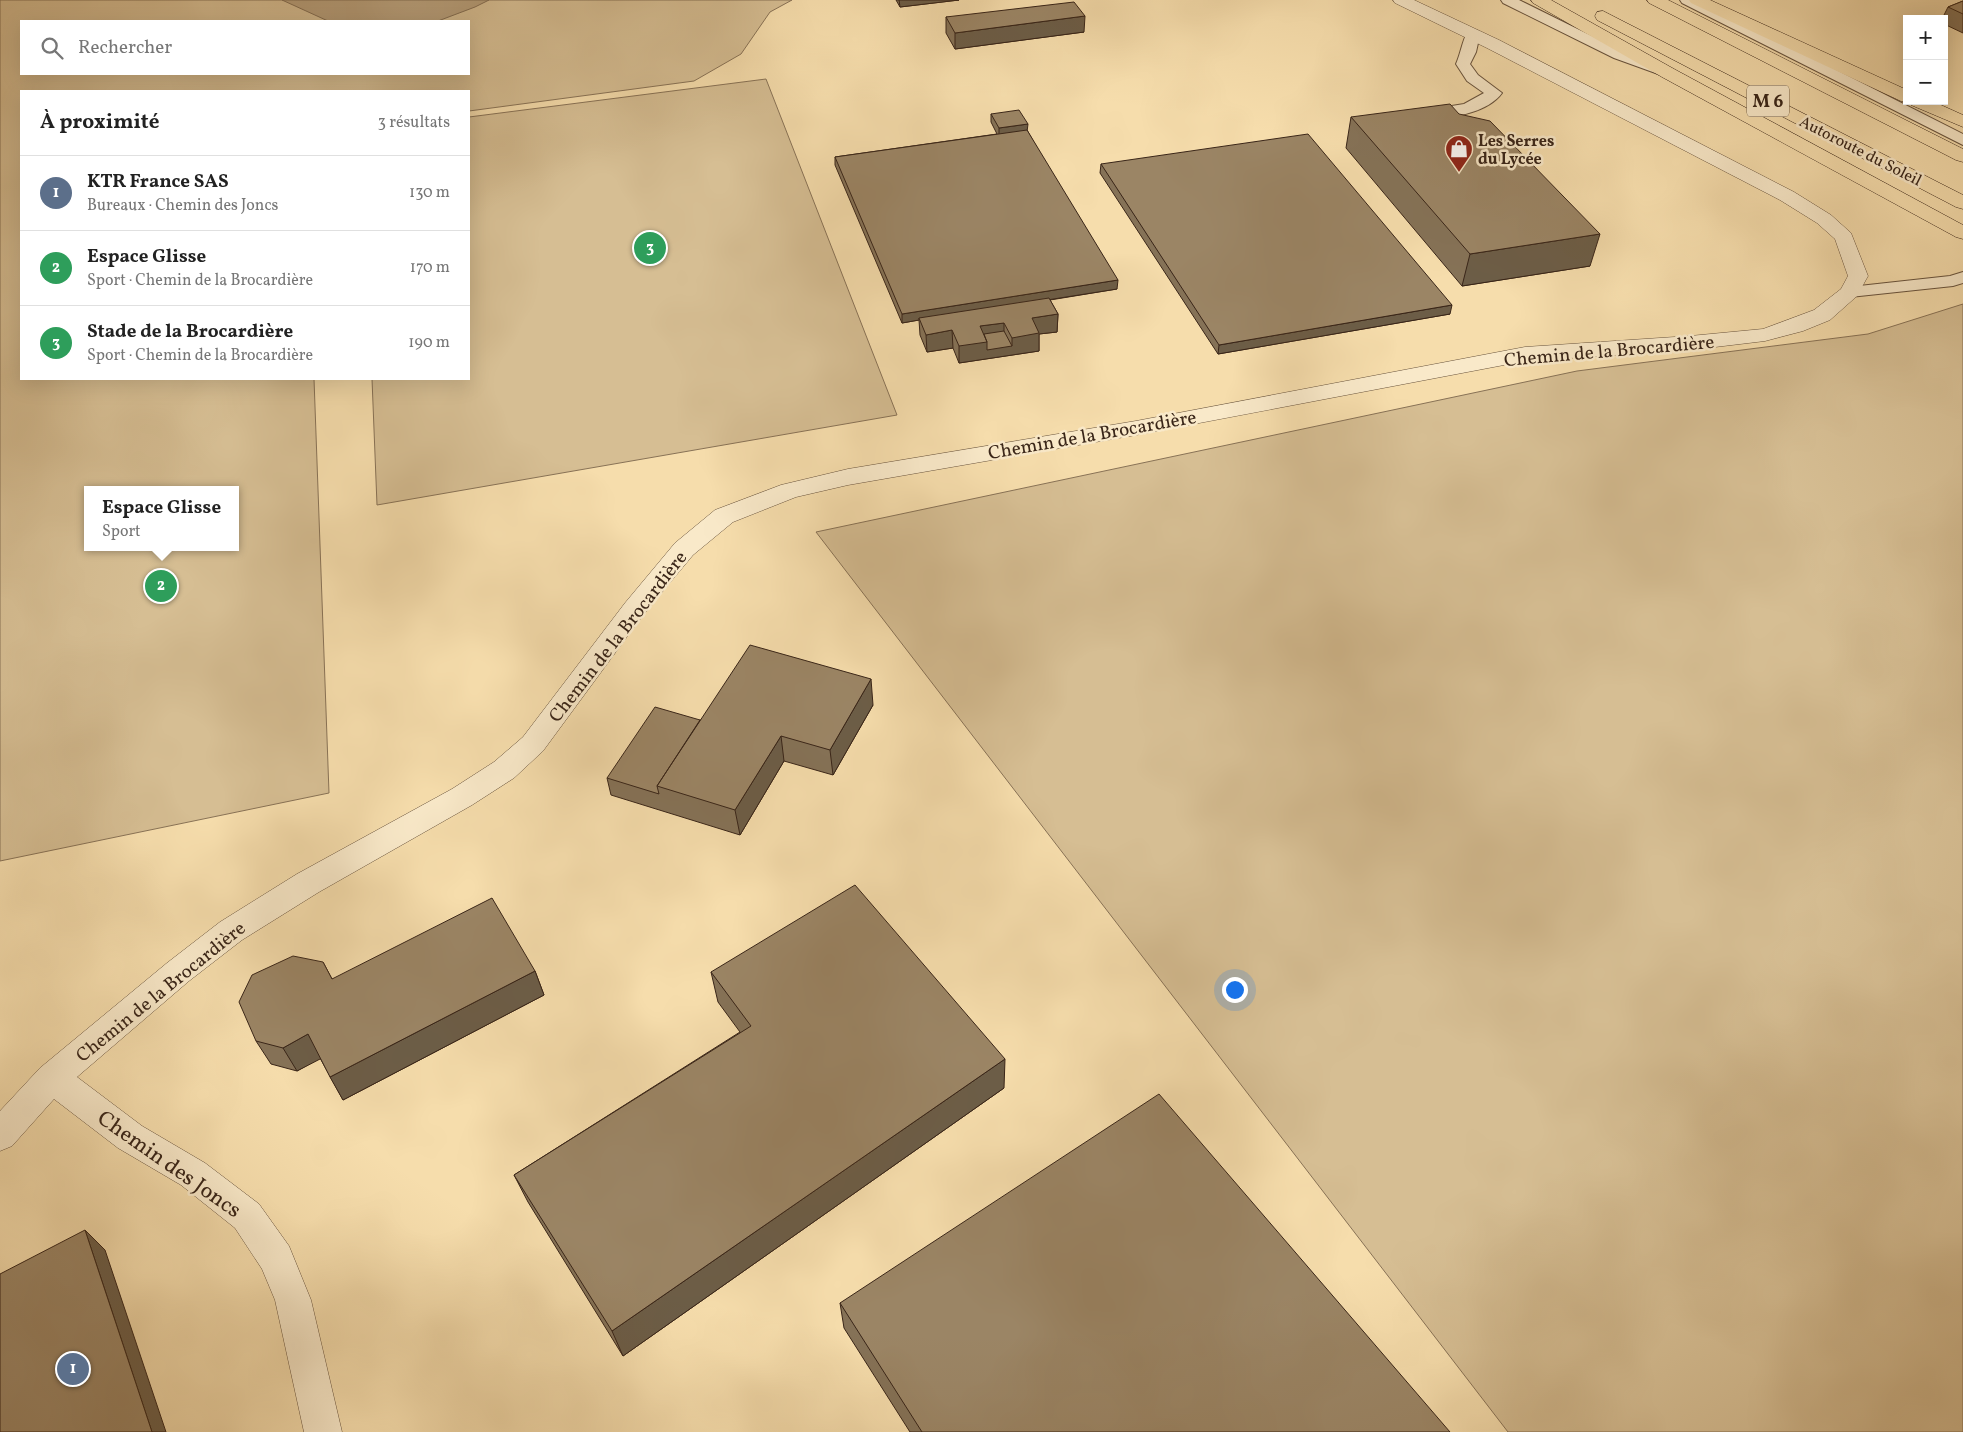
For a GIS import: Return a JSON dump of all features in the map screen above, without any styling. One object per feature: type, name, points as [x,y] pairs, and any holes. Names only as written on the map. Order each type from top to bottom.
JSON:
[{"type":"highway","points":[[1540,0],[1668,73],[1963,232]]},
{"type":"highway","name":"M 6","points":[[1655,0],[1963,156]]},
{"type":"highway","points":[[1697,0],[1903,94]]},
{"type":"highway","name":"Autoroute du Soleil","points":[[1582,5],[1963,203]]},
{"type":"highway","points":[[1926,105],[1963,122]]},
{"type":"street","points":[[1401,0],[1472,34],[1788,196],[1824,220],[1844,237],[1858,276],[1850,292]]},
{"type":"street","name":"Chemin de la Brocardière","points":[[0,1135],[52,1078],[231,930],[308,883],[462,797],[504,770],[533,744],[634,608],[684,549],[724,516],[789,491],[848,477],[1136,428],[1525,354],[1690,343],[1764,335],[1822,316],[1850,292]]},
{"type":"street","name":"Chemin des Joncs","points":[[52,1078],[130,1137],[193,1174],[247,1216],[276,1258],[293,1300],[323,1432]]},
{"type":"lane","points":[[1508,0],[1619,55],[1668,73]]},
{"type":"lane","points":[[1687,0],[1963,140]]},
{"type":"lane","points":[[1440,112],[1465,109],[1486,102],[1494,93],[1472,78],[1463,64],[1469,52],[1472,34]]},
{"type":"lane","points":[[1850,292],[1953,281],[1963,278]]},
{"type":"shaded area","points":[[0,0],[792,0],[770,12],[741,54],[694,81],[470,111],[470,90],[20,90],[20,380],[314,380],[329,793],[0,861]]},
{"type":"shaded area","points":[[282,0],[489,0],[441,20],[326,20]]},
{"type":"shaded area","points":[[766,79],[897,415],[377,505],[372,380],[470,380],[470,117]]},
{"type":"shaded area","points":[[1963,304],[1963,1432],[1508,1432],[816,532],[1577,371],[1868,334]]},
{"type":"building","points":[[1963,1],[1963,14],[1948,7]]},
{"type":"building","points":[[1074,2],[1085,16],[955,33],[946,17]]},
{"type":"building","points":[[1450,104],[1459,114],[1490,121],[1600,234],[1470,254],[1351,117]]},
{"type":"building","points":[[1019,110],[1028,124],[999,128],[991,114]]},
{"type":"building","points":[[1027,130],[1118,280],[902,314],[835,157]]},
{"type":"building","points":[[1308,134],[1452,305],[1219,345],[1101,164]]},
{"type":"building","points":[[1049,298],[1058,314],[1032,318],[1039,333],[1012,338],[1004,323],[980,326],[987,342],[959,346],[952,330],[926,335],[919,318]]},
{"type":"building","points":[[1004,331],[1012,346],[987,350],[984,334]]},
{"type":"building","points":[[750,645],[871,679],[830,750],[781,736],[735,810],[657,786]]},
{"type":"building","points":[[655,707],[700,720],[657,786],[659,794],[607,778]]},
{"type":"building","points":[[855,885],[1005,1059],[612,1331],[514,1175],[751,1026],[711,972]]},
{"type":"building","points":[[492,898],[535,971],[330,1077],[308,1034],[283,1048],[256,1041],[239,1002],[252,975],[293,956],[323,962],[332,979]]},
{"type":"building","points":[[1159,1094],[1450,1432],[922,1432],[840,1303]]},
{"type":"building","points":[[85,1230],[152,1432],[0,1432],[0,1274]]},
{"type":"place","name":"Les Serres du Lycée","points":[[1459,173]]},
{"type":"place","name":"Stade de la Brocardière","points":[[650,248]]},
{"type":"place","name":"Espace Glisse","points":[[161,586]]},
{"type":"place","name":"KTR France SAS","points":[[73,1369]]}]
